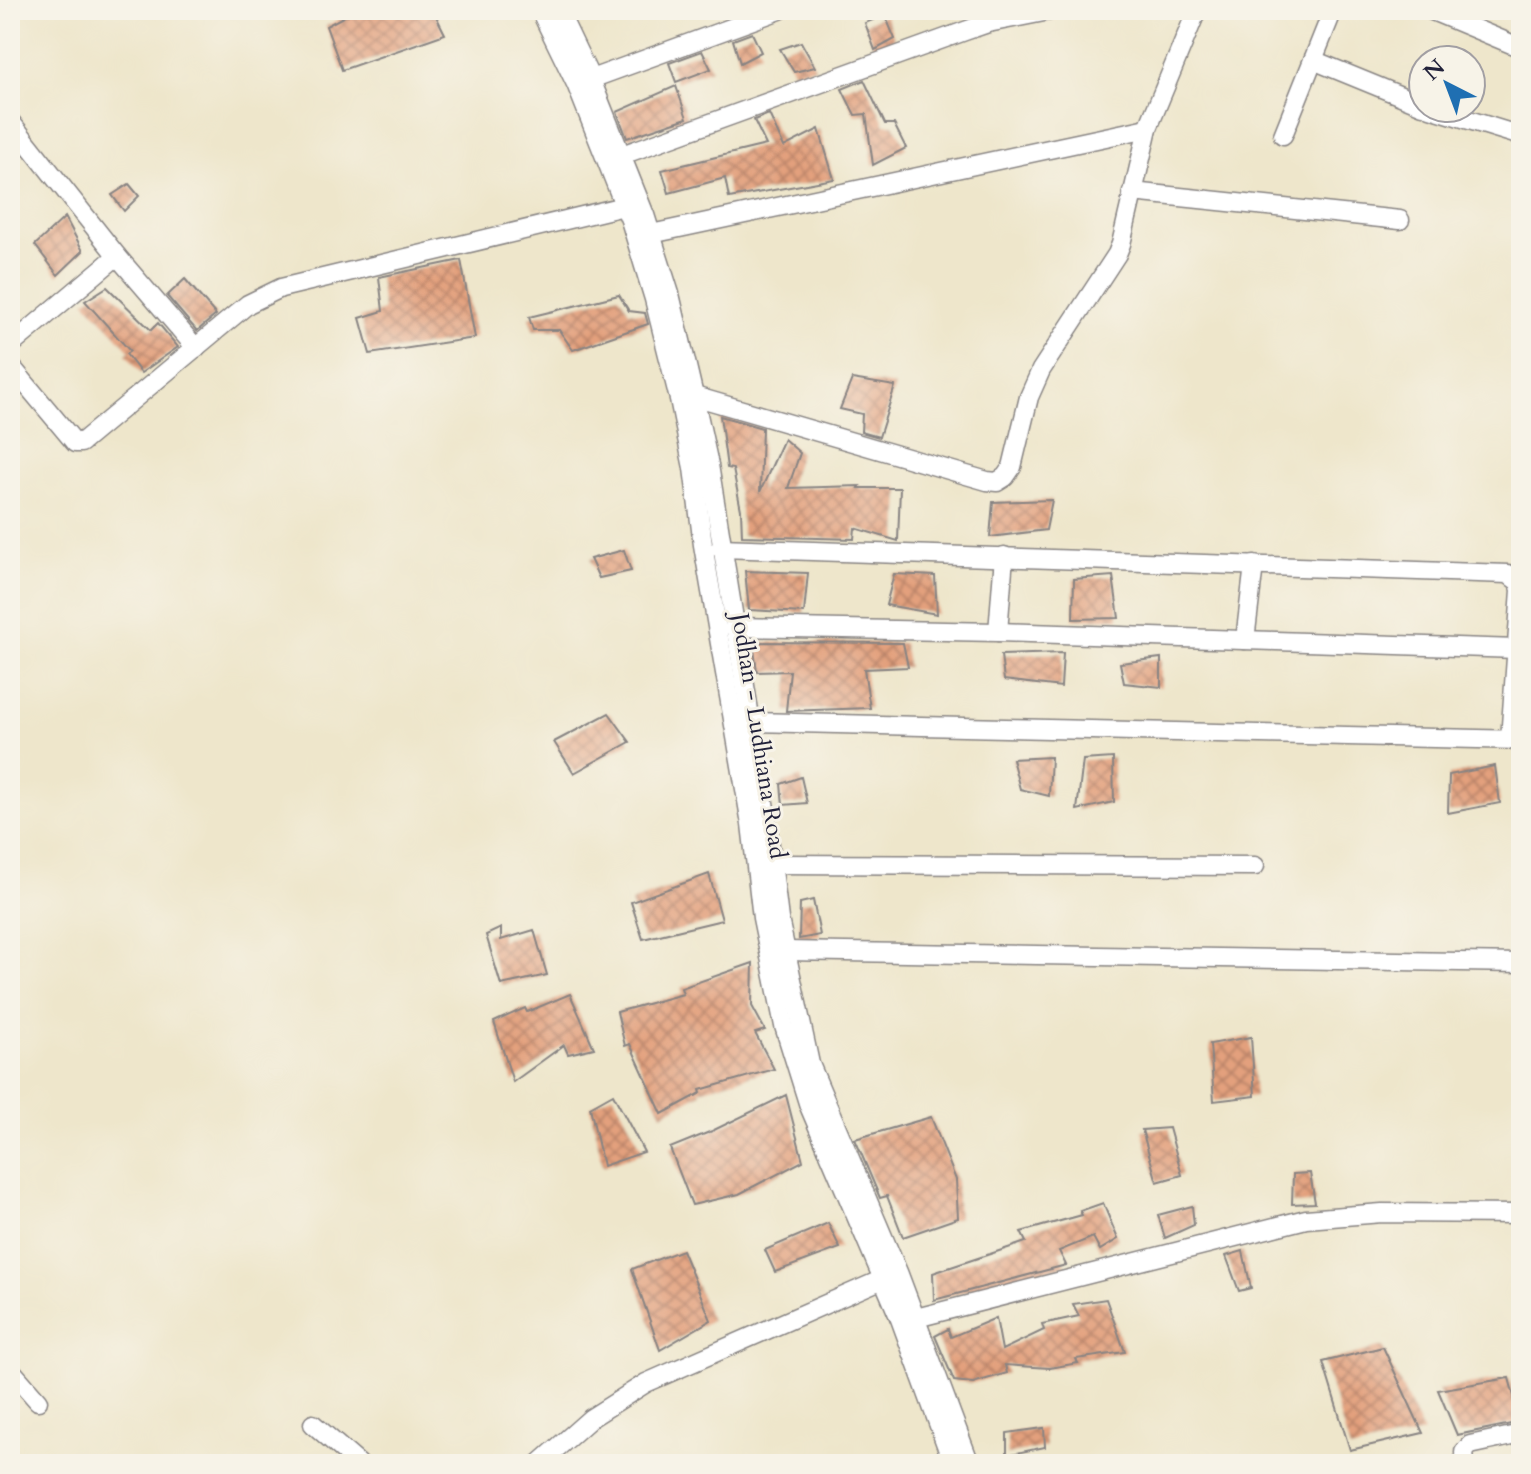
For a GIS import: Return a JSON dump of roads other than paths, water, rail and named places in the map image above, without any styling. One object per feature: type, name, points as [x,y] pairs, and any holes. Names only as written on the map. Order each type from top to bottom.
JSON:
[{"type":"street","name":"Jodhan - Ludhiana Road","points":[[540,10],[576,84],[624,206],[654,299],[693,468],[703,545],[751,824],[762,918],[784,1026],[809,1106],[890,1275],[916,1318],[970,1464]]},
{"type":"street","points":[[560,13],[580,10]]},
{"type":"street","points":[[591,79],[780,10]]},
{"type":"street","points":[[622,155],[965,31],[1054,10]]},
{"type":"street","points":[[694,396],[997,482],[1005,477],[1012,467],[1029,397],[1046,359],[1117,254],[1148,128],[1197,10]]},
{"type":"street","points":[[1283,135],[1333,10]]},
{"type":"street","points":[[1430,10],[1521,48]]},
{"type":"street","name":"Jodhan - Ludhiana Road","points":[[560,13],[622,155],[670,294],[709,465],[785,951],[810,1064],[890,1275],[953,1464]]},
{"type":"street","points":[[1313,60],[1407,98]]},
{"type":"street","points":[[10,121],[117,256],[196,348]]},
{"type":"street","points":[[1482,124],[1521,136]]},
{"type":"street","points":[[651,234],[1148,128]]},
{"type":"street","points":[[1132,192],[1400,220]]},
{"type":"street","points":[[10,365],[75,443],[81,443],[248,304],[281,288],[624,206]]},
{"type":"street","points":[[10,346],[117,256]]},
{"type":"street","points":[[720,548],[1508,574],[1519,582],[1521,590],[1516,740],[751,722]]},
{"type":"street","points":[[998,632],[1004,556]]},
{"type":"street","points":[[1245,640],[1254,565]]},
{"type":"street","points":[[734,627],[998,632],[1517,649]]},
{"type":"street","points":[[772,864],[1255,866]]},
{"type":"street","points":[[785,951],[1521,963]]},
{"type":"street","points":[[916,1318],[1306,1219],[1382,1213],[1521,1214]]},
{"type":"street","points":[[539,1464],[591,1418],[646,1383],[890,1275]]},
{"type":"street","points":[[10,1369],[38,1401]]},
{"type":"street","points":[[313,1424],[359,1464]]},
{"type":"street","points":[[1465,1464],[1464,1452],[1470,1445],[1521,1434]]}]
